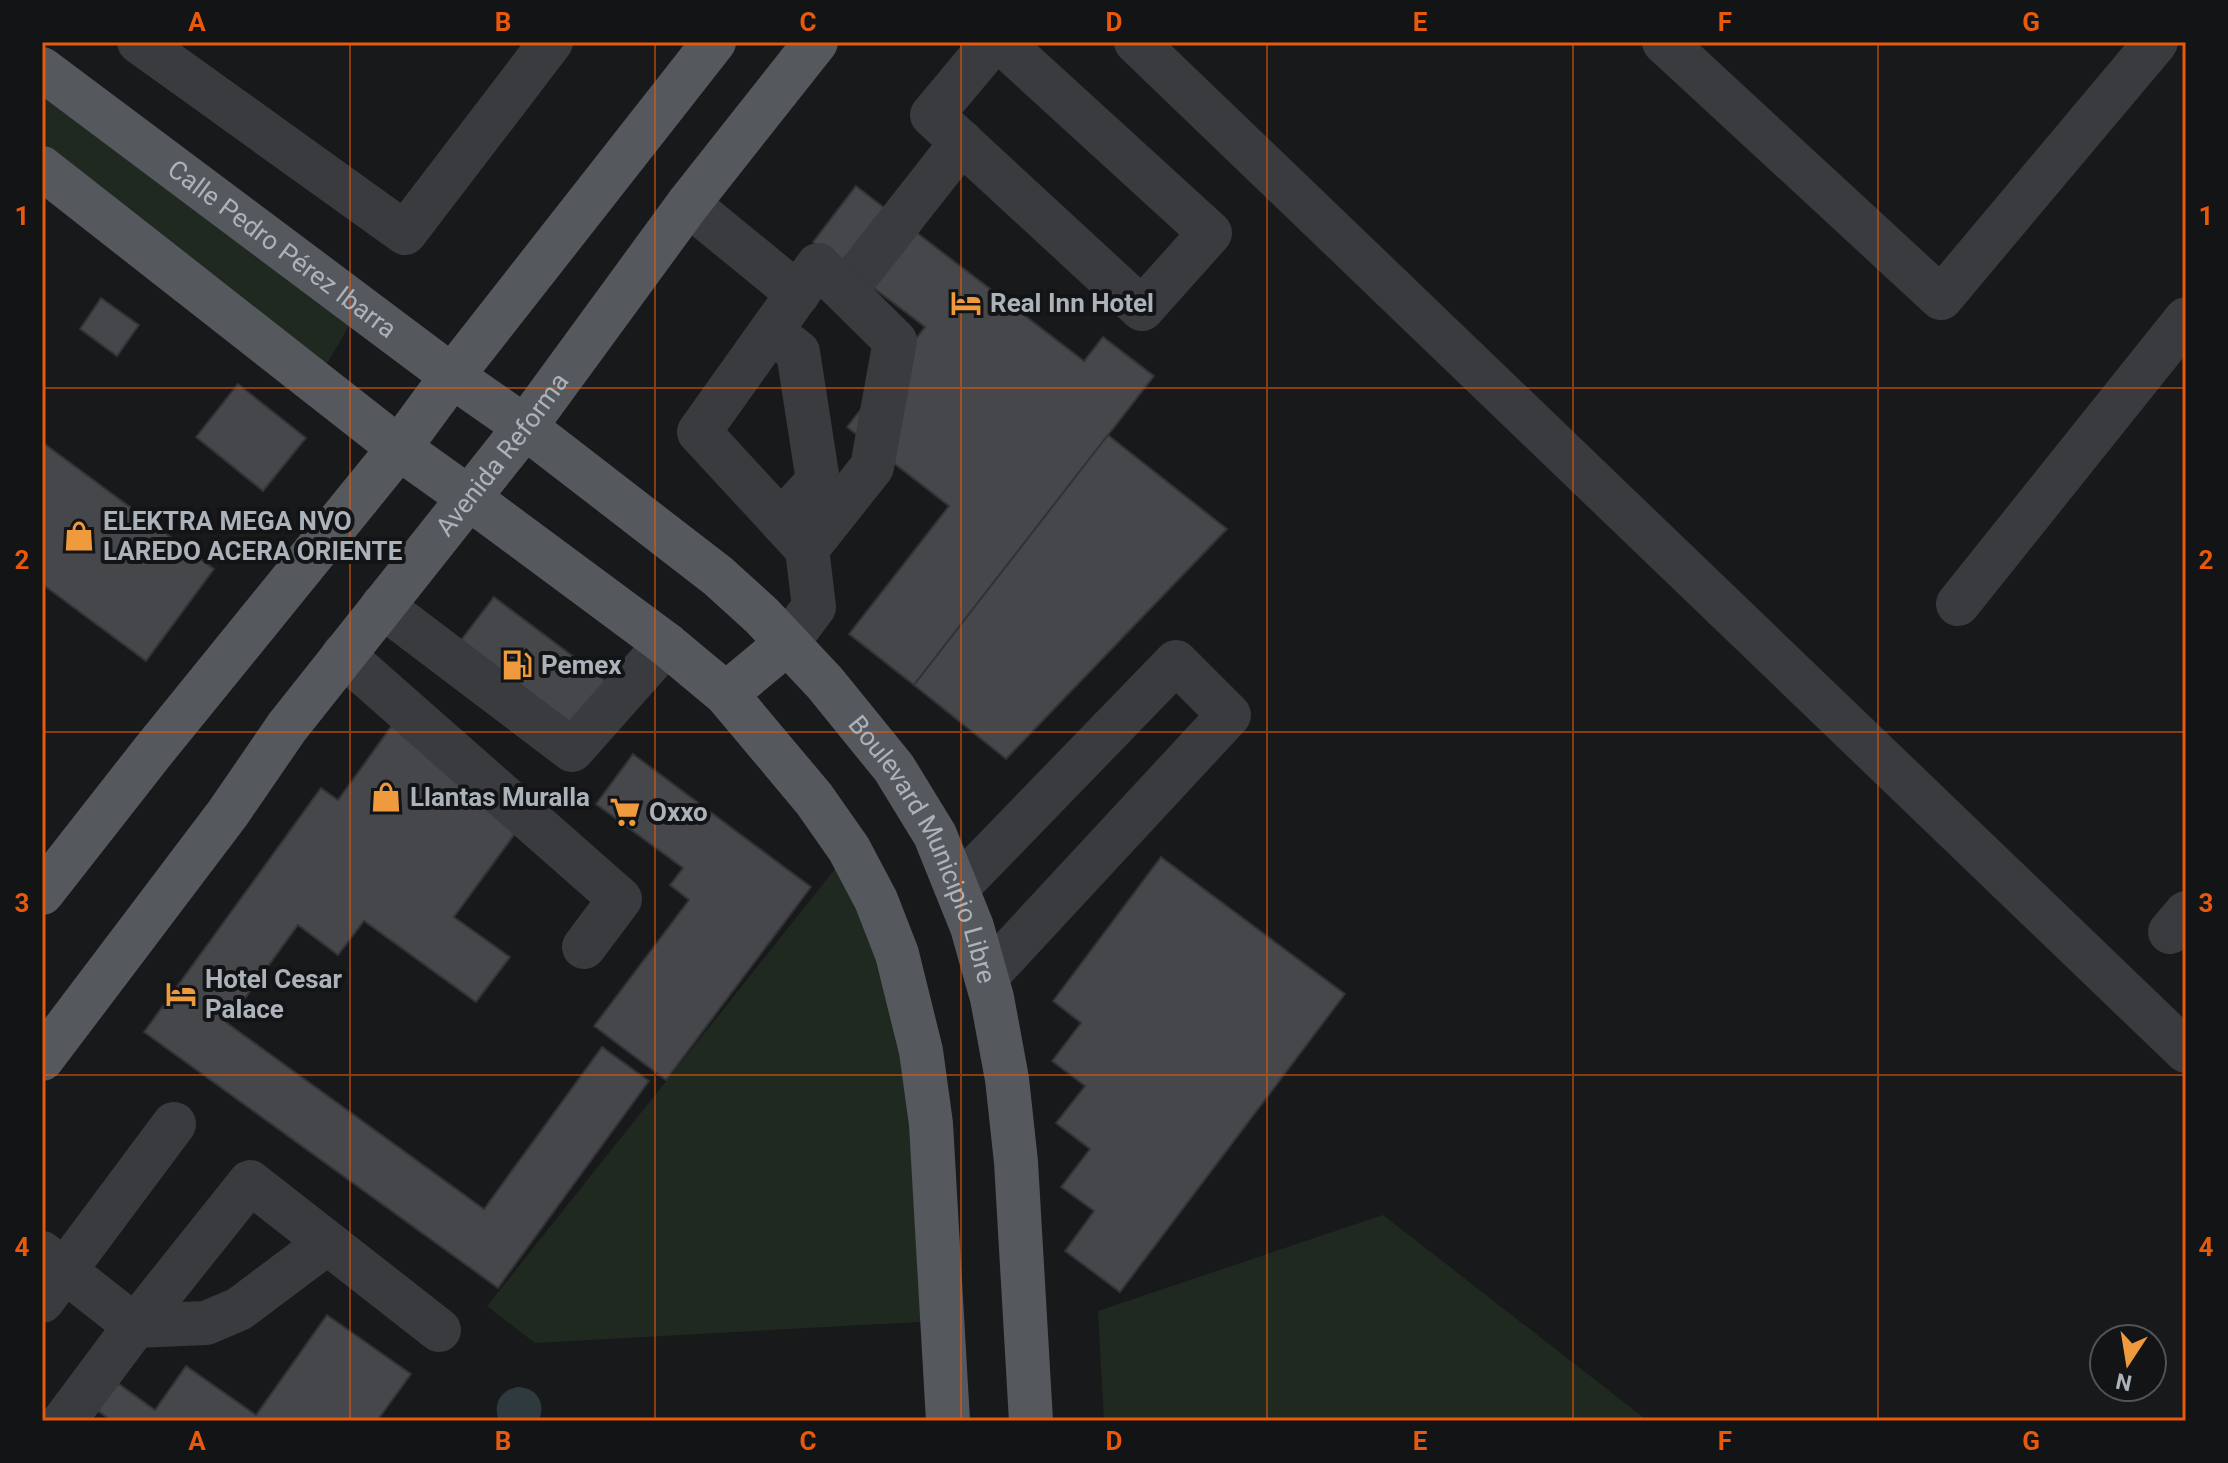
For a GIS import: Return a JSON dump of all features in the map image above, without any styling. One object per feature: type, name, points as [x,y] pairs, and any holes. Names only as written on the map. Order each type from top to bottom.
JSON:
[{"type":"main road","points":[[42,893],[399,448],[714,42]]},
{"type":"main road","name":"Avenida Reforma","points":[[42,1059],[228,813],[287,727],[525,427],[688,204],[816,42]]},
{"type":"main road","name":"Calle Pedro Pérez Ibarra","points":[[42,69],[452,376],[525,427]]},
{"type":"main road","points":[[42,168],[399,448],[666,644],[726,694],[795,775],[849,849],[876,900],[897,954],[921,1051],[931,1124],[948,1421]]},
{"type":"main road","name":"Boulevard Municipio Libre","points":[[525,427],[718,576],[762,616],[825,683],[894,768],[935,835],[972,927],[986,977],[1007,1079],[1016,1162],[1031,1421]]},
{"type":"main road","points":[[726,694],[787,643]]},
{"type":"street","points":[[139,42],[405,233],[551,42]]},
{"type":"street","points":[[993,42],[932,115],[1142,309],[1210,233],[1001,42]]},
{"type":"street","points":[[1136,42],[2186,1051]]},
{"type":"street","points":[[1664,42],[1941,298],[2156,42]]},
{"type":"street","points":[[845,291],[962,142]]},
{"type":"street","points":[[688,204],[798,294]]},
{"type":"street","points":[[787,643],[814,607],[794,535],[699,432],[818,265],[895,341],[872,467],[794,535]]},
{"type":"street","points":[[1958,604],[2186,319]]},
{"type":"street","points":[[771,331],[798,352],[818,481],[794,535]]},
{"type":"street","points":[[382,606],[572,750],[666,644]]},
{"type":"street","points":[[343,655],[620,899],[584,947]]},
{"type":"street","points":[[957,888],[1176,662],[1229,715],[986,977]]},
{"type":"street","points":[[174,1124],[49,1276],[135,1326],[206,1323],[239,1309],[327,1243]]},
{"type":"street","points":[[64,1421],[250,1182],[439,1330]]},
{"type":"shaded area","points":[[42,86],[352,321],[322,372],[42,157]]},
{"type":"shaded area","points":[[843,859],[893,967],[936,1321],[535,1343],[487,1306]]},
{"type":"shaded area","points":[[1383,1215],[1648,1421],[1104,1421],[1098,1311]]},
{"type":"shaded area","points":[[517,1387],[530,1390],[538,1397],[541,1408],[539,1421],[499,1421],[499,1400]]},
{"type":"building","points":[[856,186],[1084,361],[1103,337],[1154,376],[914,685],[849,634],[949,506],[847,427],[925,327],[813,242]]},
{"type":"building","points":[[101,298],[139,325],[117,356],[80,329]]},
{"type":"building","points":[[238,384],[306,438],[263,491],[196,437]]},
{"type":"building","points":[[1108,435],[1227,529],[1006,759],[914,685]]},
{"type":"building","points":[[42,442],[214,569],[146,661],[42,584]]},
{"type":"building","points":[[494,597],[610,684],[576,728],[461,640]]},
{"type":"building","points":[[393,724],[525,820],[454,917],[510,957],[476,1002],[364,921],[338,955],[298,925],[227,1023],[484,1209],[602,1047],[649,1081],[498,1288],[144,1032],[321,788],[338,800]]},
{"type":"building","points":[[633,754],[811,887],[666,1080],[594,1026],[689,900],[670,885],[683,868],[596,804]]},
{"type":"building","points":[[1161,857],[1345,994],[1120,1292],[1065,1251],[1094,1211],[1061,1187],[1090,1149],[1056,1123],[1085,1086],[1052,1061],[1081,1023],[1053,1001]]},
{"type":"building","points":[[327,1315],[411,1374],[377,1421],[112,1421],[88,1404],[108,1376],[155,1410],[186,1366],[256,1415]]},
{"type":"place","name":"Real Inn Hotel","points":[[966,303]]},
{"type":"place","name":"ELEKTRA MEGA NVO LAREDO ACERA ORIENTE","points":[[79,536]]},
{"type":"place","name":"Pemex","points":[[517,665]]},
{"type":"place","name":"Llantas Muralla","points":[[386,797]]},
{"type":"place","name":"Oxxo","points":[[625,812]]},
{"type":"place","name":"Hotel Cesar Palace","points":[[181,994]]}]
